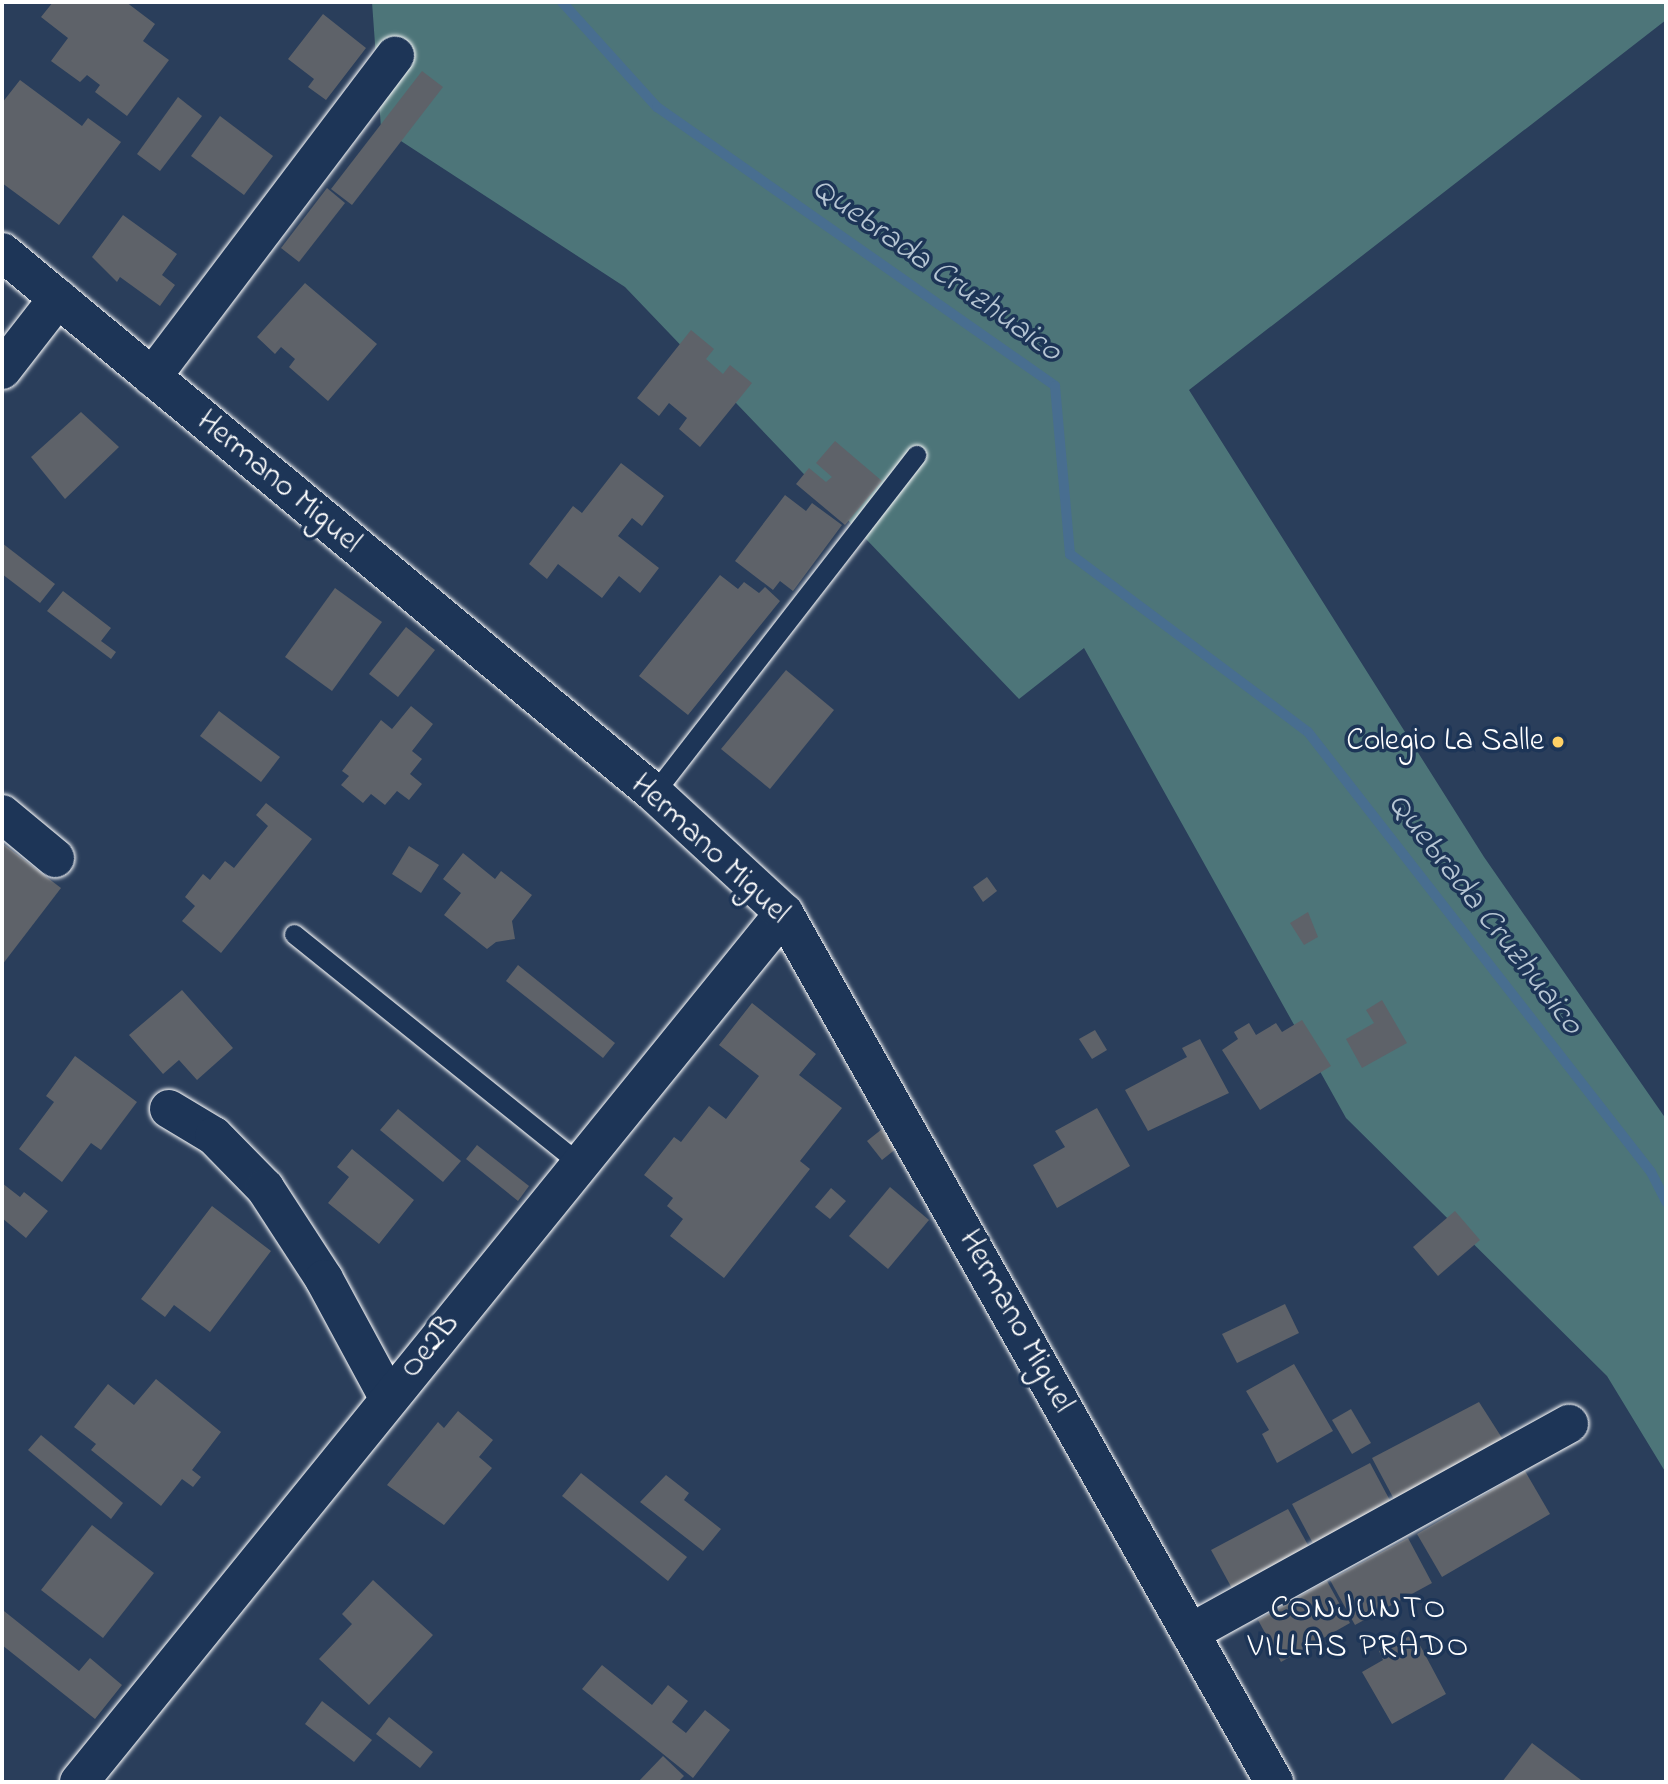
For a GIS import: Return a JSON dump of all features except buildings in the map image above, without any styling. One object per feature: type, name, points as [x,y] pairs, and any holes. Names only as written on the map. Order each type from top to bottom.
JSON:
[{"type":"street","points":[[152,377],[395,57]]},
{"type":"street","name":"Hermano Miguel","points":[[2,252],[654,793],[784,914],[1274,1782]]},
{"type":"street","points":[[2,370],[58,298]]},
{"type":"street","points":[[2,814],[55,858]]},
{"type":"street","name":"Oe2B","points":[[79,1782],[784,914]]},
{"type":"street","points":[[169,1109],[214,1136],[265,1188],[324,1279],[389,1399]]},
{"type":"street","points":[[1191,1633],[1569,1424]]},
{"type":"lane","points":[[654,793],[916,455]]},
{"type":"lane","points":[[294,934],[581,1165]]},
{"type":"green space","points":[[372,2],[1666,2],[1666,20],[1189,390],[1484,857],[1666,1119],[1666,1473],[1607,1376],[1346,1118],[1084,648],[1019,699],[625,287],[381,128]]},
{"type":"waterway","name":"Quebrada Cruzhuaico","points":[[562,2],[657,107],[1055,386],[1070,554],[1308,732],[1651,1172],[1666,1202]]},
{"type":"place","name":"Colegio La Salle","points":[[1558,742]]},
{"type":"district","name":"CONJUNTO VILLAS PRADO","points":[[1359,1629]]}]
